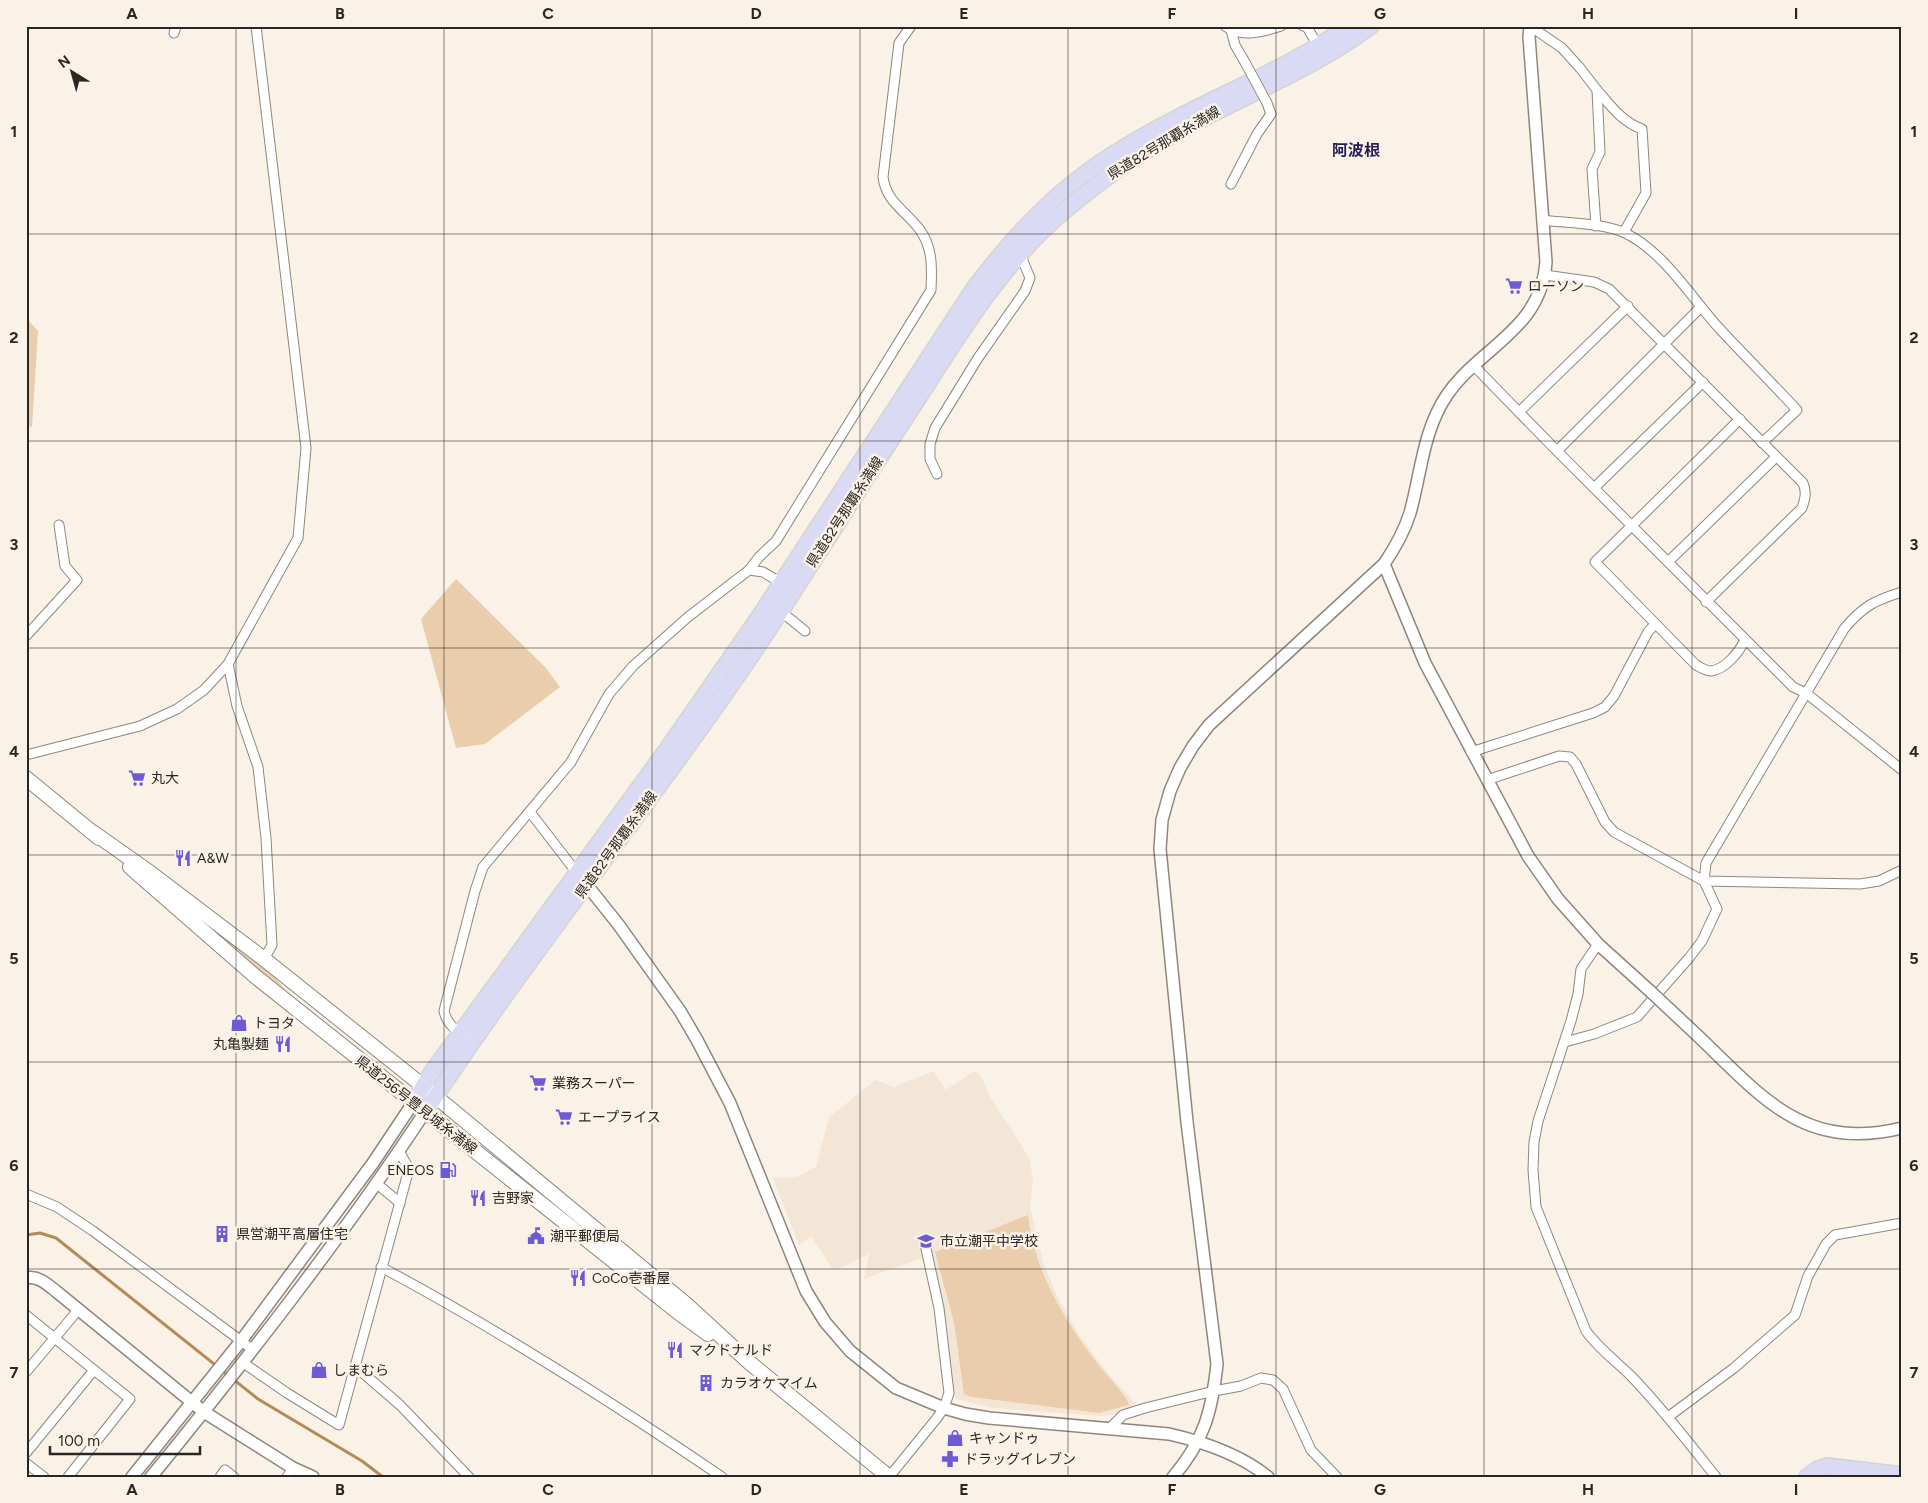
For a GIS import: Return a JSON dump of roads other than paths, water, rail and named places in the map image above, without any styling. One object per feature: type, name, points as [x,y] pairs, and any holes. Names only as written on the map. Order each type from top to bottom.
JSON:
[{"type":"main road","name":"県道82号那覇糸満線","points":[[419,1108],[423,1086],[466,1038],[587,885],[680,758],[788,587],[986,295],[1012,252],[1059,194],[1108,157],[1173,120],[1284,65],[1348,26]]},
{"type":"main road","name":"県道82号那覇糸満線","points":[[1012,252],[1122,166],[1199,121],[1338,49],[1371,26]]},
{"type":"main road","name":"県道82号那覇糸満線","points":[[419,1108],[435,1096],[466,1038],[577,873],[668,748],[775,607]]},
{"type":"main road","name":"県道256号豊見城糸満線","points":[[26,778],[94,833],[152,874],[264,959],[423,1086],[687,1305],[750,1363],[889,1477]]},
{"type":"main road","name":"県道256号豊見城糸満線","points":[[94,833],[145,881],[256,977],[678,1313],[750,1363]]},
{"type":"main road","points":[[1807,1477],[1818,1469],[1827,1466],[1902,1475]]},
{"type":"street","points":[[26,755],[118,732],[157,719],[177,709],[204,690],[228,664],[298,538],[306,448],[256,26]]},
{"type":"street","points":[[466,1038],[445,1019],[444,1011],[483,867],[571,762],[609,694],[634,666],[688,617],[749,570],[776,541],[931,290],[932,262],[928,246],[921,231],[884,188],[899,43],[910,26]]},
{"type":"street","points":[[1228,28],[1246,33],[1265,32],[1281,26]]},
{"type":"street","points":[[1303,26],[1307,27],[1318,46]]},
{"type":"street","points":[[1530,26],[1562,48],[1622,118],[1632,126],[1642,129],[1646,193],[1624,232]]},
{"type":"street","points":[[1173,1477],[1182,1466],[1207,1422],[1214,1391],[1217,1364],[1187,1122],[1169,948],[1160,849],[1162,820],[1180,768],[1193,746],[1209,725],[1384,564],[1398,543],[1409,514],[1428,436],[1447,396],[1473,365],[1509,335],[1527,316],[1537,297],[1545,276],[1546,262],[1530,26]]},
{"type":"street","points":[[1228,28],[1271,114],[1257,134],[1231,184]]},
{"type":"street","points":[[1596,226],[1592,169],[1600,152],[1597,90]]},
{"type":"street","points":[[1542,220],[1596,226],[1624,232],[1641,242],[1656,255],[1701,307],[1797,410],[1762,443]]},
{"type":"street","points":[[937,474],[930,459],[930,444],[935,428],[978,358],[1025,291],[1030,278],[1023,261],[1012,252]]},
{"type":"street","points":[[1545,276],[1594,282],[1610,289],[1740,419],[1805,488],[1806,495],[1802,508],[1706,602]]},
{"type":"street","points":[[1519,412],[1628,306]]},
{"type":"street","points":[[1557,451],[1701,307]]},
{"type":"street","points":[[1473,365],[1706,602],[1793,687],[1806,693],[1902,770]]},
{"type":"street","points":[[1594,488],[1702,382]]},
{"type":"street","points":[[1740,419],[1595,562],[1696,665],[1708,671],[1719,669],[1740,651],[1745,640]]},
{"type":"street","points":[[1668,562],[1776,456]]},
{"type":"street","points":[[26,636],[77,580],[65,566],[59,525]]},
{"type":"street","points":[[1384,564],[1424,663],[1528,856],[1558,899],[1598,944],[1760,1095],[1782,1112],[1804,1124],[1852,1135],[1902,1128]]},
{"type":"street","points":[[749,570],[763,572],[788,587]]},
{"type":"street","points":[[1565,1042],[1594,1034],[1637,1017],[1690,958],[1702,941],[1717,909],[1704,881],[1706,863],[1844,629],[1865,606],[1880,598],[1902,592]]},
{"type":"street","points":[[775,607],[805,631]]},
{"type":"street","points":[[1471,752],[1592,713],[1605,707],[1614,696],[1648,632],[1655,624]]},
{"type":"street","points":[[228,664],[238,706],[258,767],[266,838],[272,945],[264,959]]},
{"type":"street","points":[[1487,780],[1559,756],[1570,757],[1576,764],[1605,822],[1614,832],[1704,881],[1860,884],[1879,881],[1902,870]]},
{"type":"street","points":[[530,812],[618,924],[680,1011],[730,1103],[796,1268],[814,1307],[841,1341],[896,1388],[944,1408],[989,1418],[1169,1434],[1198,1440],[1230,1454],[1268,1477]]},
{"type":"street","points":[[1598,944],[1581,969],[1578,994],[1565,1042],[1538,1121],[1534,1142],[1533,1170],[1536,1207],[1586,1331],[1632,1377],[1668,1417],[1716,1477]]},
{"type":"street","points":[[151,1477],[241,1364],[376,1183],[398,1151],[419,1108]]},
{"type":"street","points":[[132,1477],[228,1358],[373,1163],[419,1108]]},
{"type":"street","points":[[241,1364],[339,1425],[409,1169],[398,1151]]},
{"type":"street","points":[[376,1183],[400,1203]]},
{"type":"street","points":[[26,1194],[57,1207],[93,1231],[252,1349]]},
{"type":"street","points":[[1668,1417],[1734,1368],[1795,1315],[1808,1276],[1826,1244],[1835,1235],[1902,1223]]},
{"type":"street","points":[[889,1477],[944,1408],[949,1393],[939,1308],[925,1244]]},
{"type":"street","points":[[381,1267],[453,1305],[654,1431],[722,1477]]},
{"type":"street","points":[[26,1278],[30,1277],[41,1281],[80,1309],[204,1412],[290,1472],[313,1477]]},
{"type":"street","points":[[26,1372],[80,1309]]},
{"type":"street","points":[[26,1315],[130,1399],[68,1477]]},
{"type":"street","points":[[356,1366],[400,1405],[469,1477]]},
{"type":"street","points":[[26,1452],[94,1370]]},
{"type":"street","points":[[1109,1429],[1123,1415],[1214,1391],[1241,1386],[1261,1378],[1273,1380],[1283,1388],[1311,1450],[1337,1477]]},
{"type":"street","points":[[26,1463],[44,1477]]},
{"type":"street","points":[[220,1477],[225,1470],[234,1477]]},
{"type":"waterway","points":[[26,1235],[40,1233],[56,1238],[258,1399],[362,1461],[383,1477]]},
{"type":"place","name":"ローソン","points":[[1514,286]]},
{"type":"place","name":"丸大","points":[[137,778]]},
{"type":"place","name":"A&W","points":[[183,858]]},
{"type":"place","name":"トヨタ","points":[[239,1023]]},
{"type":"place","name":"丸亀製麺","points":[[283,1044]]},
{"type":"place","name":"業務スーパー","points":[[538,1083]]},
{"type":"place","name":"エープライス","points":[[564,1117]]},
{"type":"place","name":"ENEOS","points":[[448,1170]]},
{"type":"place","name":"吉野家","points":[[478,1198]]},
{"type":"place","name":"県営潮平高層住宅","points":[[222,1234]]},
{"type":"place","name":"潮平郵便局","points":[[536,1236]]},
{"type":"place","name":"市立潮平中学校","points":[[926,1241]]},
{"type":"place","name":"CoCo壱番屋","points":[[578,1278]]},
{"type":"place","name":"マクドナルド","points":[[675,1350]]},
{"type":"place","name":"しまむら","points":[[319,1370]]},
{"type":"place","name":"カラオケマイム","points":[[706,1383]]},
{"type":"place","name":"キャンドゥ","points":[[955,1438]]},
{"type":"place","name":"ドラッグイレブン","points":[[950,1459]]},
{"type":"district","name":"阿波根","points":[[1356,150]]}]
